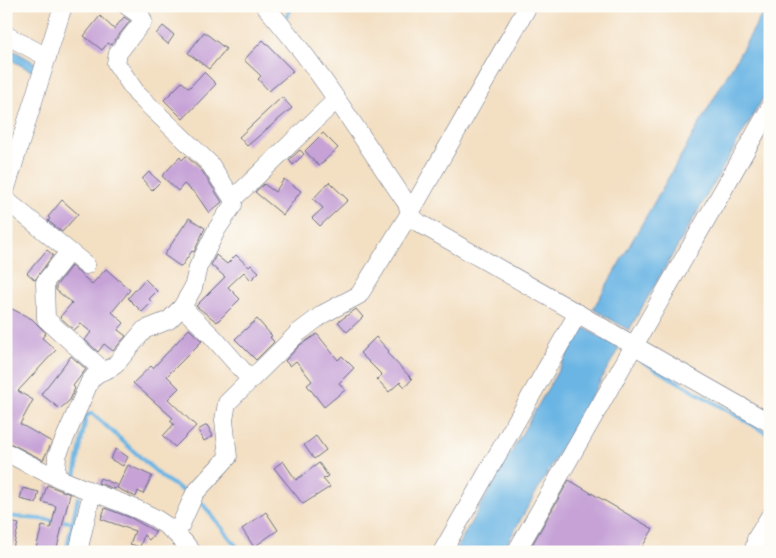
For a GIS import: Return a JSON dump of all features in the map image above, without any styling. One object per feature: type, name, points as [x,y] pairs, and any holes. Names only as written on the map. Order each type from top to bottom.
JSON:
[{"type":"street","points":[[6,188],[64,6]]},
{"type":"street","points":[[56,476],[58,456],[90,380],[99,371],[112,368],[144,330],[169,320],[182,307],[193,288],[198,267],[216,229],[233,205],[233,199],[210,164],[137,94],[116,63],[118,53],[143,21],[142,16],[127,6]]},
{"type":"street","points":[[265,6],[283,26],[336,100],[406,202],[410,213],[419,223],[770,423]]},
{"type":"street","points":[[177,532],[195,493],[228,457],[224,410],[227,403],[298,333],[323,314],[360,295],[410,213],[528,6]]},
{"type":"street","points":[[6,35],[47,57]]},
{"type":"street","points":[[233,199],[336,100]]},
{"type":"street","points":[[516,552],[770,108]]},
{"type":"street","points":[[6,200],[86,265]]},
{"type":"street","points":[[69,252],[44,282],[46,319],[97,365],[99,371]]},
{"type":"street","points":[[182,307],[213,337],[250,379]]},
{"type":"street","points":[[442,552],[578,313]]},
{"type":"street","points":[[6,452],[92,492],[155,517],[177,532],[192,552]]},
{"type":"street","points":[[78,552],[92,492]]},
{"type":"street","points":[[754,552],[756,539],[770,516]]},
{"type":"water","points":[[767,6],[770,6],[770,86],[629,330],[593,309]]},
{"type":"water","points":[[6,46],[37,64],[33,72],[6,57]]},
{"type":"water","points":[[583,327],[619,348],[502,552],[454,552]]},
{"type":"building","points":[[100,16],[114,29],[124,17],[130,21],[111,45],[108,43],[102,50],[84,36]]},
{"type":"building","points":[[163,26],[174,35],[168,44],[156,34]]},
{"type":"building","points":[[204,32],[226,49],[209,69],[188,53]]},
{"type":"building","points":[[263,40],[293,71],[269,91],[258,79],[261,76],[244,60]]},
{"type":"building","points":[[204,72],[216,84],[183,119],[164,100],[182,82],[189,88]]},
{"type":"building","points":[[282,97],[292,108],[247,146],[239,137]]},
{"type":"building","points":[[323,133],[338,148],[319,166],[305,151]]},
{"type":"building","points":[[300,150],[304,154],[293,165],[289,160]]},
{"type":"building","points":[[186,156],[202,171],[222,202],[209,213],[196,194],[184,184],[178,191],[162,176],[180,157],[182,160]]},
{"type":"building","points":[[149,172],[160,182],[152,190],[142,179]]},
{"type":"building","points":[[284,179],[301,191],[283,215],[255,192],[264,184],[275,192]]},
{"type":"building","points":[[329,182],[348,200],[320,226],[312,218],[323,208],[313,199]]},
{"type":"building","points":[[62,200],[78,214],[62,232],[48,221],[50,219],[48,217]]},
{"type":"building","points":[[189,218],[205,228],[194,252],[192,251],[181,267],[164,255]]},
{"type":"building","points":[[47,250],[53,255],[35,280],[27,273]]},
{"type":"building","points":[[216,255],[227,264],[236,255],[249,267],[251,265],[259,272],[251,280],[244,272],[228,287],[240,299],[217,322],[196,306],[225,277],[211,265]]},
{"type":"building","points":[[71,266],[92,284],[106,269],[130,290],[112,312],[124,323],[118,330],[126,336],[113,351],[104,344],[98,352],[85,340],[91,332],[81,324],[74,330],[60,317],[72,303],[56,290],[56,286]]},
{"type":"building","points":[[145,279],[157,291],[149,299],[152,302],[142,312],[128,298]]},
{"type":"building","points":[[6,306],[32,319],[46,333],[42,338],[56,350],[18,391],[33,400],[20,424],[52,442],[43,460],[6,441]]},
{"type":"building","points":[[356,309],[363,317],[347,332],[338,322]]},
{"type":"building","points":[[257,319],[272,336],[270,337],[274,342],[256,360],[235,339]]},
{"type":"building","points":[[189,329],[202,341],[167,376],[179,388],[168,399],[196,426],[175,447],[163,436],[174,424],[170,421],[173,418],[133,383],[151,366],[153,368]]},
{"type":"building","points":[[317,334],[338,360],[342,356],[354,368],[339,383],[345,390],[324,407],[307,385],[312,381],[296,361],[290,366],[285,361],[300,345]]},
{"type":"building","points":[[376,337],[389,351],[387,353],[412,379],[405,387],[400,382],[389,392],[377,379],[382,375],[360,353]]},
{"type":"building","points":[[71,356],[86,369],[73,386],[75,388],[70,400],[60,409],[41,394]]},
{"type":"building","points":[[207,425],[213,436],[204,441],[198,430]]},
{"type":"building","points":[[316,436],[326,450],[314,459],[304,445]]},
{"type":"building","points":[[116,449],[128,457],[123,466],[110,459]]},
{"type":"building","points":[[283,461],[296,480],[319,463],[328,476],[323,479],[330,487],[303,504],[274,468]]},
{"type":"building","points":[[128,465],[152,476],[143,494],[138,491],[136,497],[117,488]]},
{"type":"building","points":[[100,478],[117,485],[115,489],[98,483]]},
{"type":"building","points":[[569,480],[653,529],[639,552],[528,552]]},
{"type":"building","points":[[47,485],[70,494],[56,552],[35,552],[42,526],[51,528],[56,506],[42,502]]},
{"type":"building","points":[[23,488],[39,492],[36,503],[20,499]]},
{"type":"building","points":[[105,508],[131,518],[156,532],[149,540],[144,535],[140,547],[130,544],[135,531],[101,519]]},
{"type":"building","points":[[266,512],[278,530],[254,547],[242,529]]},
{"type":"building","points":[[6,521],[19,524],[12,552],[6,552]]},
{"type":"waterway","points":[[287,16],[292,6]]},
{"type":"waterway","points":[[640,360],[770,435]]},
{"type":"waterway","points":[[75,477],[86,416],[92,413],[163,478],[188,494]]},
{"type":"waterway","points":[[66,552],[78,498]]},
{"type":"waterway","points":[[202,503],[241,552]]},
{"type":"waterway","points":[[6,516],[72,522]]}]
